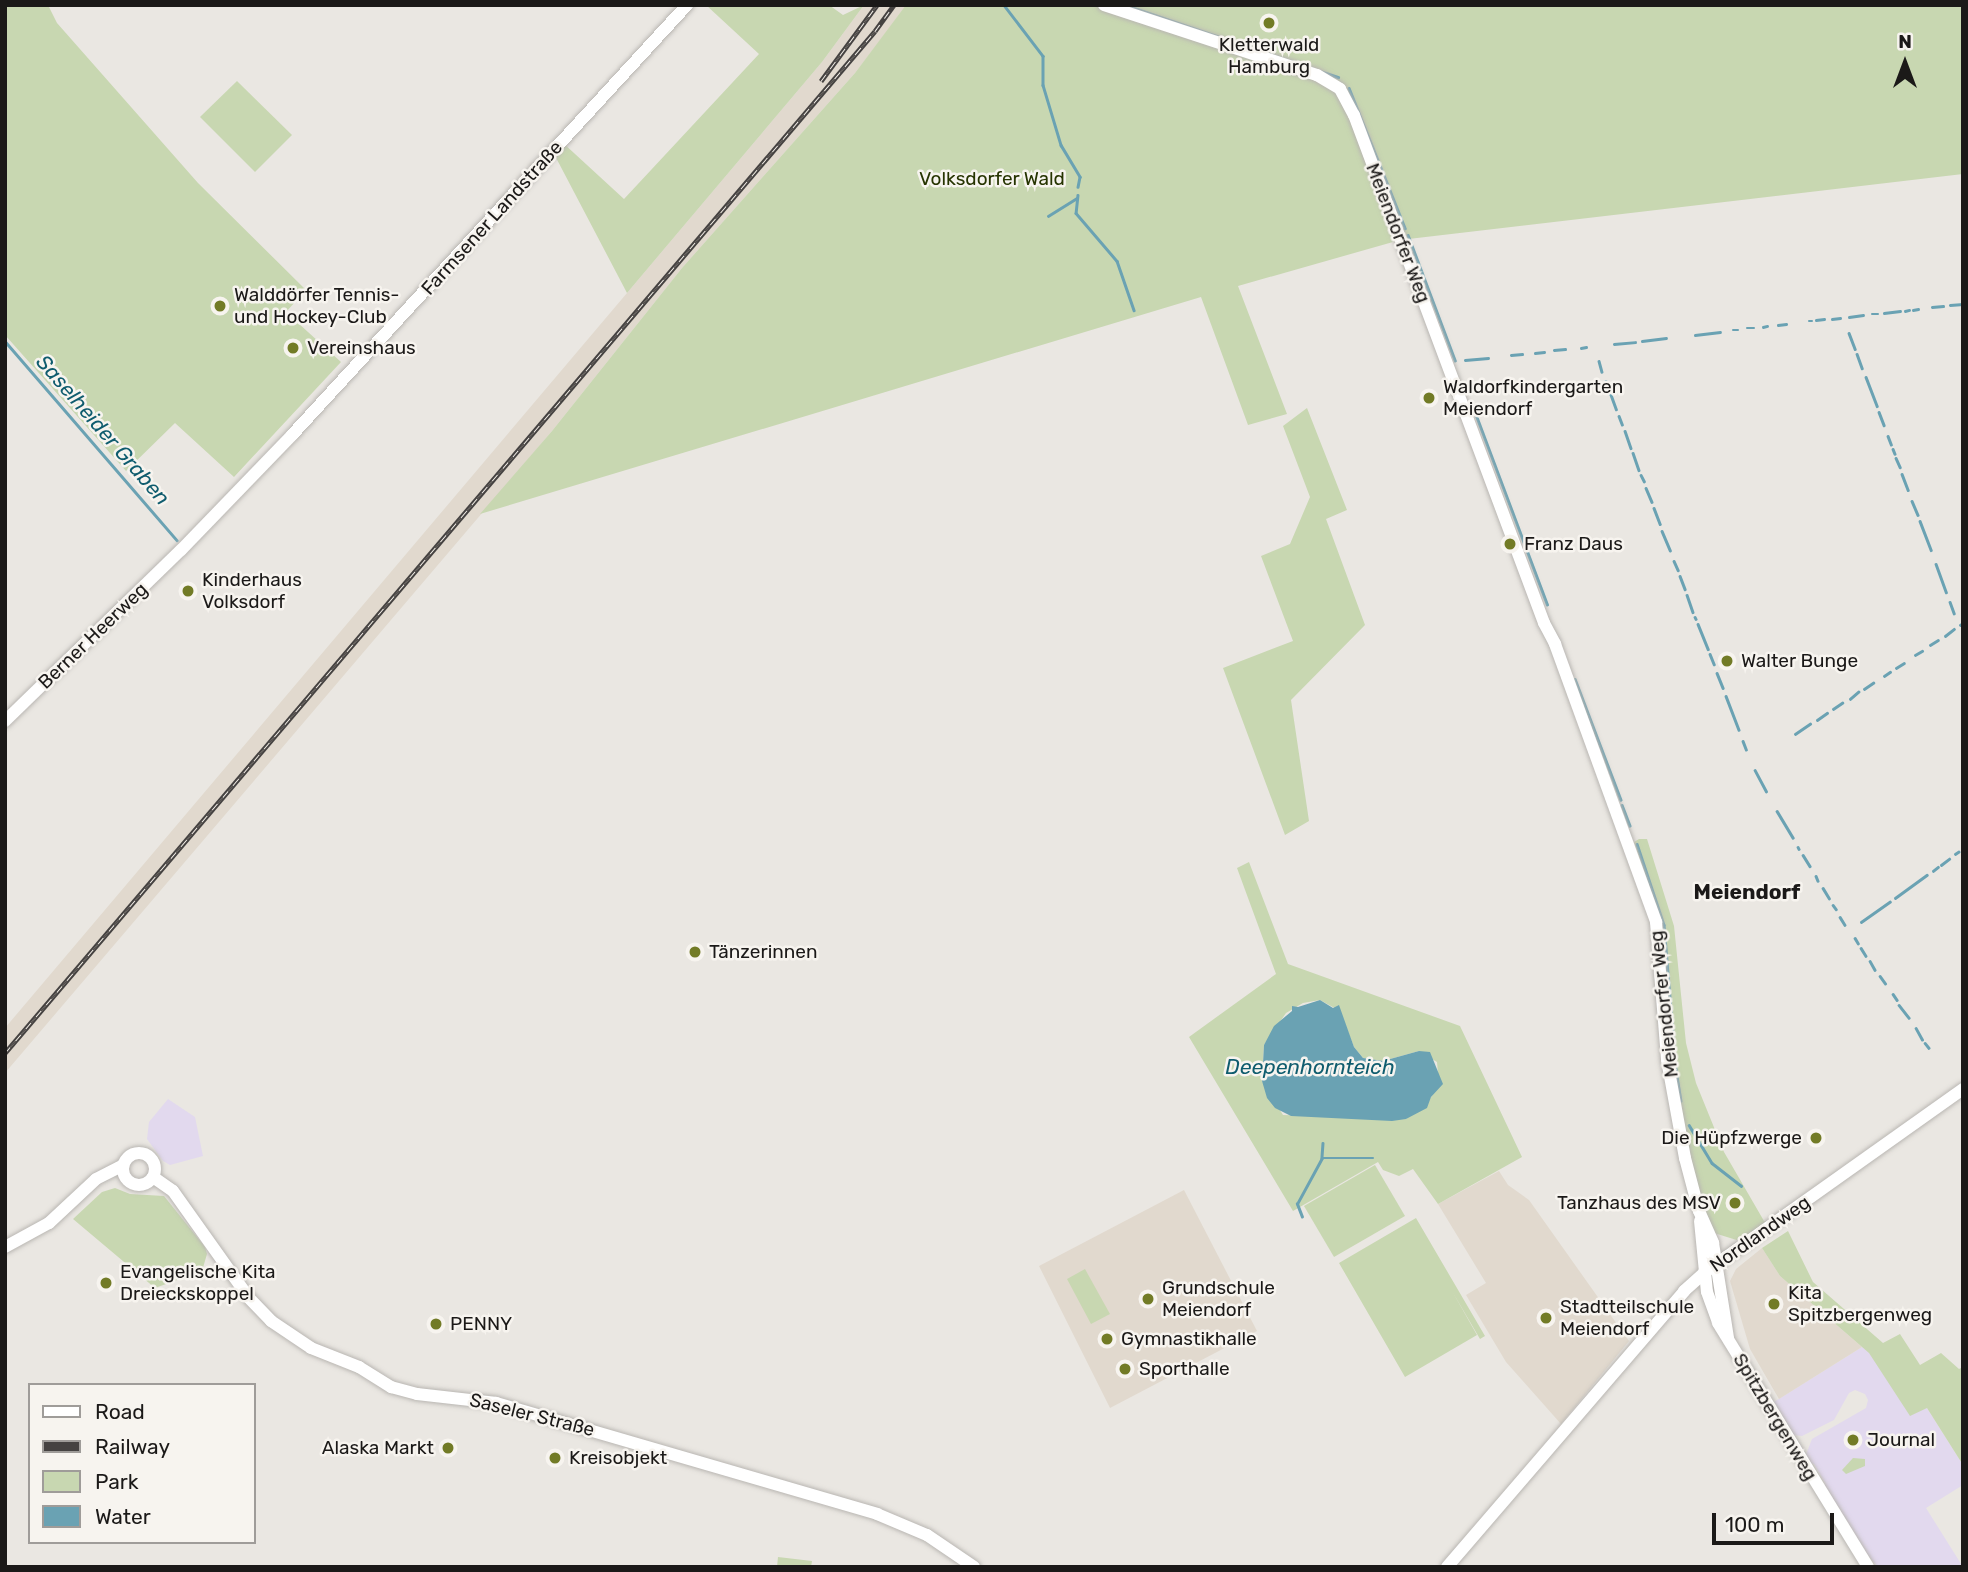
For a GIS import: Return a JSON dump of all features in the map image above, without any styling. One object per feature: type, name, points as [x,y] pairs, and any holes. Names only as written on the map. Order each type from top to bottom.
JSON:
[{"type":"street","name":"Farmsener Landstraße","points":[[181,550],[317,408],[687,5]]},
{"type":"street","name":"Meiendorfer Weg","points":[[1104,5],[1317,75],[1340,89],[1354,115],[1543,612],[1563,641],[1568,684],[1656,922],[1667,1060],[1699,1210]]},
{"type":"street","name":"Berner Heerweg","points":[[5,721],[181,550]]},
{"type":"street","name":"Nordlandweg","points":[[1447,1567],[1641,1340],[1704,1273],[1963,1090]]},
{"type":"street","name":"Saseler Straße","points":[[124,1173],[131,1154],[145,1154],[154,1163],[153,1177],[173,1191],[249,1298],[271,1321],[311,1348],[359,1367],[391,1387],[417,1394],[496,1403],[877,1514],[927,1535],[974,1567]]},
{"type":"street","points":[[5,1247],[49,1223],[91,1187],[124,1173],[140,1186],[153,1177]]},
{"type":"street","name":"Spitzbergenweg","points":[[1699,1210],[1713,1243],[1728,1338]]},
{"type":"street","name":"Spitzbergenweg","points":[[1699,1210],[1704,1273],[1710,1302],[1728,1338],[1867,1567]]},
{"type":"shaded area","points":[[864,5],[907,5],[855,73],[682,268],[552,431],[5,1073],[5,1028],[822,62]]},
{"type":"shaded area","points":[[168,1099],[195,1117],[203,1156],[170,1165],[163,1161],[147,1139],[149,1122]]},
{"type":"shaded area","name":"Stadtteilschule Meiendorf","points":[[1499,1171],[1508,1185],[1529,1200],[1629,1341],[1561,1424],[1506,1362],[1466,1295],[1486,1283],[1438,1204]]},
{"type":"shaded area","name":"Grundschule Meiendorf","points":[[1184,1190],[1257,1331],[1110,1408],[1039,1266]]},
{"type":"shaded area","name":"Kita Spitzbergenweg","points":[[1762,1248],[1780,1276],[1862,1347],[1779,1399],[1750,1349],[1730,1281],[1736,1269]]},
{"type":"shaded area","points":[[1862,1347],[1875,1351],[1925,1405],[1963,1465],[1963,1485],[1926,1508],[1963,1567],[1878,1567],[1865,1552],[1824,1487],[1825,1483],[1814,1464],[1810,1464],[1805,1457],[1812,1439],[1866,1408],[1868,1400],[1865,1394],[1855,1390],[1849,1393],[1834,1420],[1802,1436],[1793,1435],[1774,1402]]},
{"type":"green space","points":[[5,5],[48,5],[57,23],[198,183],[306,290],[286,312],[341,362],[234,477],[175,423],[126,471],[5,335]]},
{"type":"green space","points":[[706,5],[829,5],[843,15],[864,5],[822,62],[627,293],[553,152],[562,142],[624,199],[759,54]]},
{"type":"green space","name":"Volksdorfer Wald","points":[[906,5],[1963,5],[1963,174],[1400,240],[1238,286],[1287,414],[1248,425],[1201,297],[480,514],[552,431],[682,268],[855,73]]},
{"type":"green space","points":[[237,81],[292,135],[255,172],[200,117]]},
{"type":"green space","points":[[1307,408],[1347,510],[1326,519],[1365,625],[1291,700],[1309,821],[1285,835],[1223,668],[1293,641],[1261,556],[1290,544],[1310,497],[1283,426]]},
{"type":"green space","points":[[1647,839],[1674,926],[1686,1043],[1696,1083],[1724,1152],[1764,1221],[1770,1221],[1743,1242],[1714,1233],[1697,1188],[1671,1056],[1662,929],[1634,842]]},
{"type":"green space","points":[[1249,862],[1288,964],[1460,1026],[1522,1157],[1438,1204],[1413,1169],[1399,1176],[1383,1170],[1378,1162],[1293,1211],[1189,1037],[1276,974],[1237,868]],"holes":[[[1320,1000],[1340,1011],[1354,1047],[1363,1058],[1383,1061],[1419,1051],[1437,1062],[1439,1086],[1431,1097],[1406,1119],[1283,1115],[1262,1081],[1264,1045],[1286,1013],[1303,1003]]]},
{"type":"green space","points":[[1375,1165],[1405,1216],[1334,1257],[1304,1206]]},
{"type":"green space","points":[[115,1188],[130,1194],[164,1196],[205,1247],[207,1254],[202,1271],[155,1288],[73,1219],[102,1192]]},
{"type":"green space","points":[[1416,1218],[1485,1336],[1480,1339],[1452,1291],[1477,1335],[1405,1377],[1339,1263]]},
{"type":"green space","points":[[1788,1231],[1813,1282],[1883,1343],[1900,1334],[1920,1365],[1941,1353],[1959,1369],[1963,1367],[1963,1465],[1927,1408],[1910,1416],[1869,1353],[1780,1276],[1762,1248]]},
{"type":"green space","points":[[1085,1269],[1110,1314],[1091,1324],[1067,1279]]},
{"type":"green space","points":[[1853,1458],[1865,1459],[1865,1466],[1846,1474],[1842,1470]]},
{"type":"green space","points":[[778,1557],[812,1561],[811,1567],[777,1567]]},
{"type":"water","name":"Deepenhornteich","points":[[1320,1000],[1333,1008],[1339,1005],[1354,1047],[1363,1058],[1383,1061],[1419,1051],[1430,1052],[1443,1084],[1431,1097],[1427,1108],[1406,1119],[1392,1121],[1291,1116],[1275,1108],[1267,1098],[1262,1081],[1264,1045],[1274,1026],[1292,1011],[1292,1006],[1298,1007]]},
{"type":"waterway","points":[[1004,5],[1043,56],[1043,85],[1061,145],[1080,177],[1078,187]]},
{"type":"waterway","points":[[1125,5],[1338,77]]},
{"type":"waterway","points":[[1349,88],[1405,228]]},
{"type":"waterway","points":[[1078,195],[1076,213],[1117,261],[1134,310]]},
{"type":"waterway","points":[[1048,216],[1077,198]]},
{"type":"waterway","points":[[1408,235],[1455,360]]},
{"type":"waterway","points":[[1950,305],[1963,304]]},
{"type":"waterway","points":[[1932,307],[1943,306]]},
{"type":"waterway","points":[[1913,310],[1918,309]]},
{"type":"waterway","points":[[1905,311],[1909,310]]},
{"type":"waterway","points":[[1884,313],[1900,311]]},
{"type":"waterway","points":[[1872,314],[1878,314]]},
{"type":"waterway","points":[[1849,317],[1863,315]]},
{"type":"waterway","points":[[1832,319],[1840,318]]},
{"type":"waterway","points":[[1816,320],[1824,319]]},
{"type":"waterway","points":[[1778,325],[1786,324]]},
{"type":"waterway","points":[[1763,327],[1767,326]]},
{"type":"waterway","points":[[1747,328],[1754,328]]},
{"type":"waterway","points":[[1733,330],[1738,330]]},
{"type":"waterway","points":[[1695,335],[1720,332]]},
{"type":"waterway","points":[[1849,333],[1855,349]]},
{"type":"waterway","points":[[1642,341],[1666,338]]},
{"type":"waterway","name":"Saselheider Graben","points":[[5,341],[177,540]]},
{"type":"waterway","points":[[1614,344],[1635,342]]},
{"type":"waterway","points":[[1581,348],[1586,347]]},
{"type":"waterway","points":[[1554,350],[1565,349]]},
{"type":"waterway","points":[[1535,353],[1544,352]]},
{"type":"waterway","points":[[1511,355],[1522,354]]},
{"type":"waterway","points":[[1857,354],[1862,368]]},
{"type":"waterway","points":[[1465,360],[1488,358]]},
{"type":"waterway","points":[[1599,361],[1602,372]]},
{"type":"waterway","points":[[1866,377],[1877,406]]},
{"type":"waterway","points":[[1606,381],[1616,409]]},
{"type":"waterway","points":[[1472,404],[1547,604]]},
{"type":"waterway","points":[[1879,412],[1884,425]]},
{"type":"waterway","points":[[1619,416],[1622,424]]},
{"type":"waterway","points":[[1625,431],[1631,448]]},
{"type":"waterway","points":[[1888,436],[1891,444]]},
{"type":"waterway","points":[[1893,449],[1895,454]]},
{"type":"waterway","points":[[1633,453],[1639,470]]},
{"type":"waterway","points":[[1896,458],[1900,467]]},
{"type":"waterway","points":[[1902,474],[1908,490]]},
{"type":"waterway","points":[[1641,475],[1644,481]]},
{"type":"waterway","points":[[1646,488],[1652,502]]},
{"type":"waterway","points":[[1912,501],[1918,515]]},
{"type":"waterway","points":[[1654,508],[1660,524]]},
{"type":"waterway","points":[[1920,521],[1931,550]]},
{"type":"waterway","points":[[1662,531],[1670,550]]},
{"type":"waterway","points":[[1674,561],[1678,570]]},
{"type":"waterway","points":[[1936,564],[1946,592]]},
{"type":"waterway","points":[[1680,576],[1685,589]]},
{"type":"waterway","points":[[1687,595],[1693,612]]},
{"type":"waterway","points":[[1950,602],[1954,613]]},
{"type":"waterway","points":[[1698,624],[1708,649]]},
{"type":"waterway","points":[[1945,636],[1954,629]]},
{"type":"waterway","points":[[1930,645],[1938,640]]},
{"type":"waterway","points":[[1915,655],[1922,651]]},
{"type":"waterway","points":[[1710,654],[1714,664]]},
{"type":"waterway","points":[[1896,668],[1904,663]]},
{"type":"waterway","points":[[1884,676],[1890,672]]},
{"type":"waterway","points":[[1717,673],[1723,688]]},
{"type":"waterway","points":[[1575,679],[1621,800]]},
{"type":"waterway","points":[[1864,689],[1873,683]]},
{"type":"waterway","points":[[1850,699],[1858,692]]},
{"type":"waterway","points":[[1726,696],[1739,730]]},
{"type":"waterway","points":[[1833,709],[1842,703]]},
{"type":"waterway","points":[[1817,720],[1827,713]]},
{"type":"waterway","points":[[1795,734],[1810,724]]},
{"type":"waterway","points":[[1743,741],[1746,749]]},
{"type":"waterway","points":[[1755,770],[1766,791]]},
{"type":"waterway","points":[[1622,805],[1630,826]]},
{"type":"waterway","points":[[1777,811],[1793,838]]},
{"type":"waterway","points":[[1637,844],[1664,925],[1681,1101]]},
{"type":"waterway","points":[[1803,855],[1810,866]]},
{"type":"waterway","points":[[1941,865],[1949,859]]},
{"type":"waterway","points":[[1933,871],[1938,867]]},
{"type":"waterway","points":[[1895,898],[1927,875]]},
{"type":"waterway","points":[[1816,876],[1818,881]]},
{"type":"waterway","points":[[1823,888],[1829,898]]},
{"type":"waterway","points":[[1861,922],[1890,902]]},
{"type":"waterway","points":[[1833,905],[1836,909]]},
{"type":"waterway","points":[[1840,917],[1845,925]]},
{"type":"waterway","points":[[1855,938],[1858,943]]},
{"type":"waterway","points":[[1861,948],[1866,956]]},
{"type":"waterway","points":[[1870,961],[1875,970]]},
{"type":"waterway","points":[[1880,976],[1885,983]]},
{"type":"waterway","points":[[1893,994],[1897,1000]]},
{"type":"waterway","points":[[1899,1005],[1909,1018]]},
{"type":"waterway","points":[[1916,1028],[1922,1039]]},
{"type":"waterway","points":[[1925,1043],[1929,1048]]},
{"type":"waterway","points":[[1689,1125],[1712,1163],[1741,1186]]},
{"type":"waterway","points":[[1323,1143],[1322,1158],[1373,1158]]},
{"type":"waterway","points":[[1302,1217],[1297,1204],[1322,1158]]},
{"type":"railway","points":[[821,81],[877,5]]},
{"type":"railway","points":[[5,1053],[875,31],[894,5]]},
{"type":"place","name":"Kletterwald Hamburg","points":[[1269,23]]},
{"type":"place","name":"Walddörfer Tennis- und Hockey-Club","points":[[220,306]]},
{"type":"place","name":"Vereinshaus","points":[[293,348]]},
{"type":"place","name":"Waldorfkindergarten Meiendorf","points":[[1429,398]]},
{"type":"place","name":"Franz Daus","points":[[1510,544]]},
{"type":"place","name":"Kinderhaus Volksdorf","points":[[188,591]]},
{"type":"place","name":"Walter Bunge","points":[[1727,661]]},
{"type":"place","name":"Tänzerinnen","points":[[695,952]]},
{"type":"place","name":"Die Hüpfzwerge","points":[[1816,1138]]},
{"type":"place","name":"Tanzhaus des MSV","points":[[1735,1203]]},
{"type":"place","name":"Evangelische Kita Dreieckskoppel","points":[[106,1283]]},
{"type":"place","name":"Grundschule Meiendorf","points":[[1148,1299]]},
{"type":"place","name":"Kita Spitzbergenweg","points":[[1774,1304]]},
{"type":"place","name":"Stadtteilschule Meiendorf","points":[[1546,1318]]},
{"type":"place","name":"PENNY","points":[[436,1324]]},
{"type":"place","name":"Gymnastikhalle","points":[[1107,1339]]},
{"type":"place","name":"Sporthalle","points":[[1125,1369]]},
{"type":"place","name":"Journal","points":[[1853,1440]]},
{"type":"place","name":"Alaska Markt","points":[[448,1448]]},
{"type":"place","name":"Kreisobjekt","points":[[555,1458]]},
{"type":"district","name":"Meiendorf","points":[[1747,892]]}]
